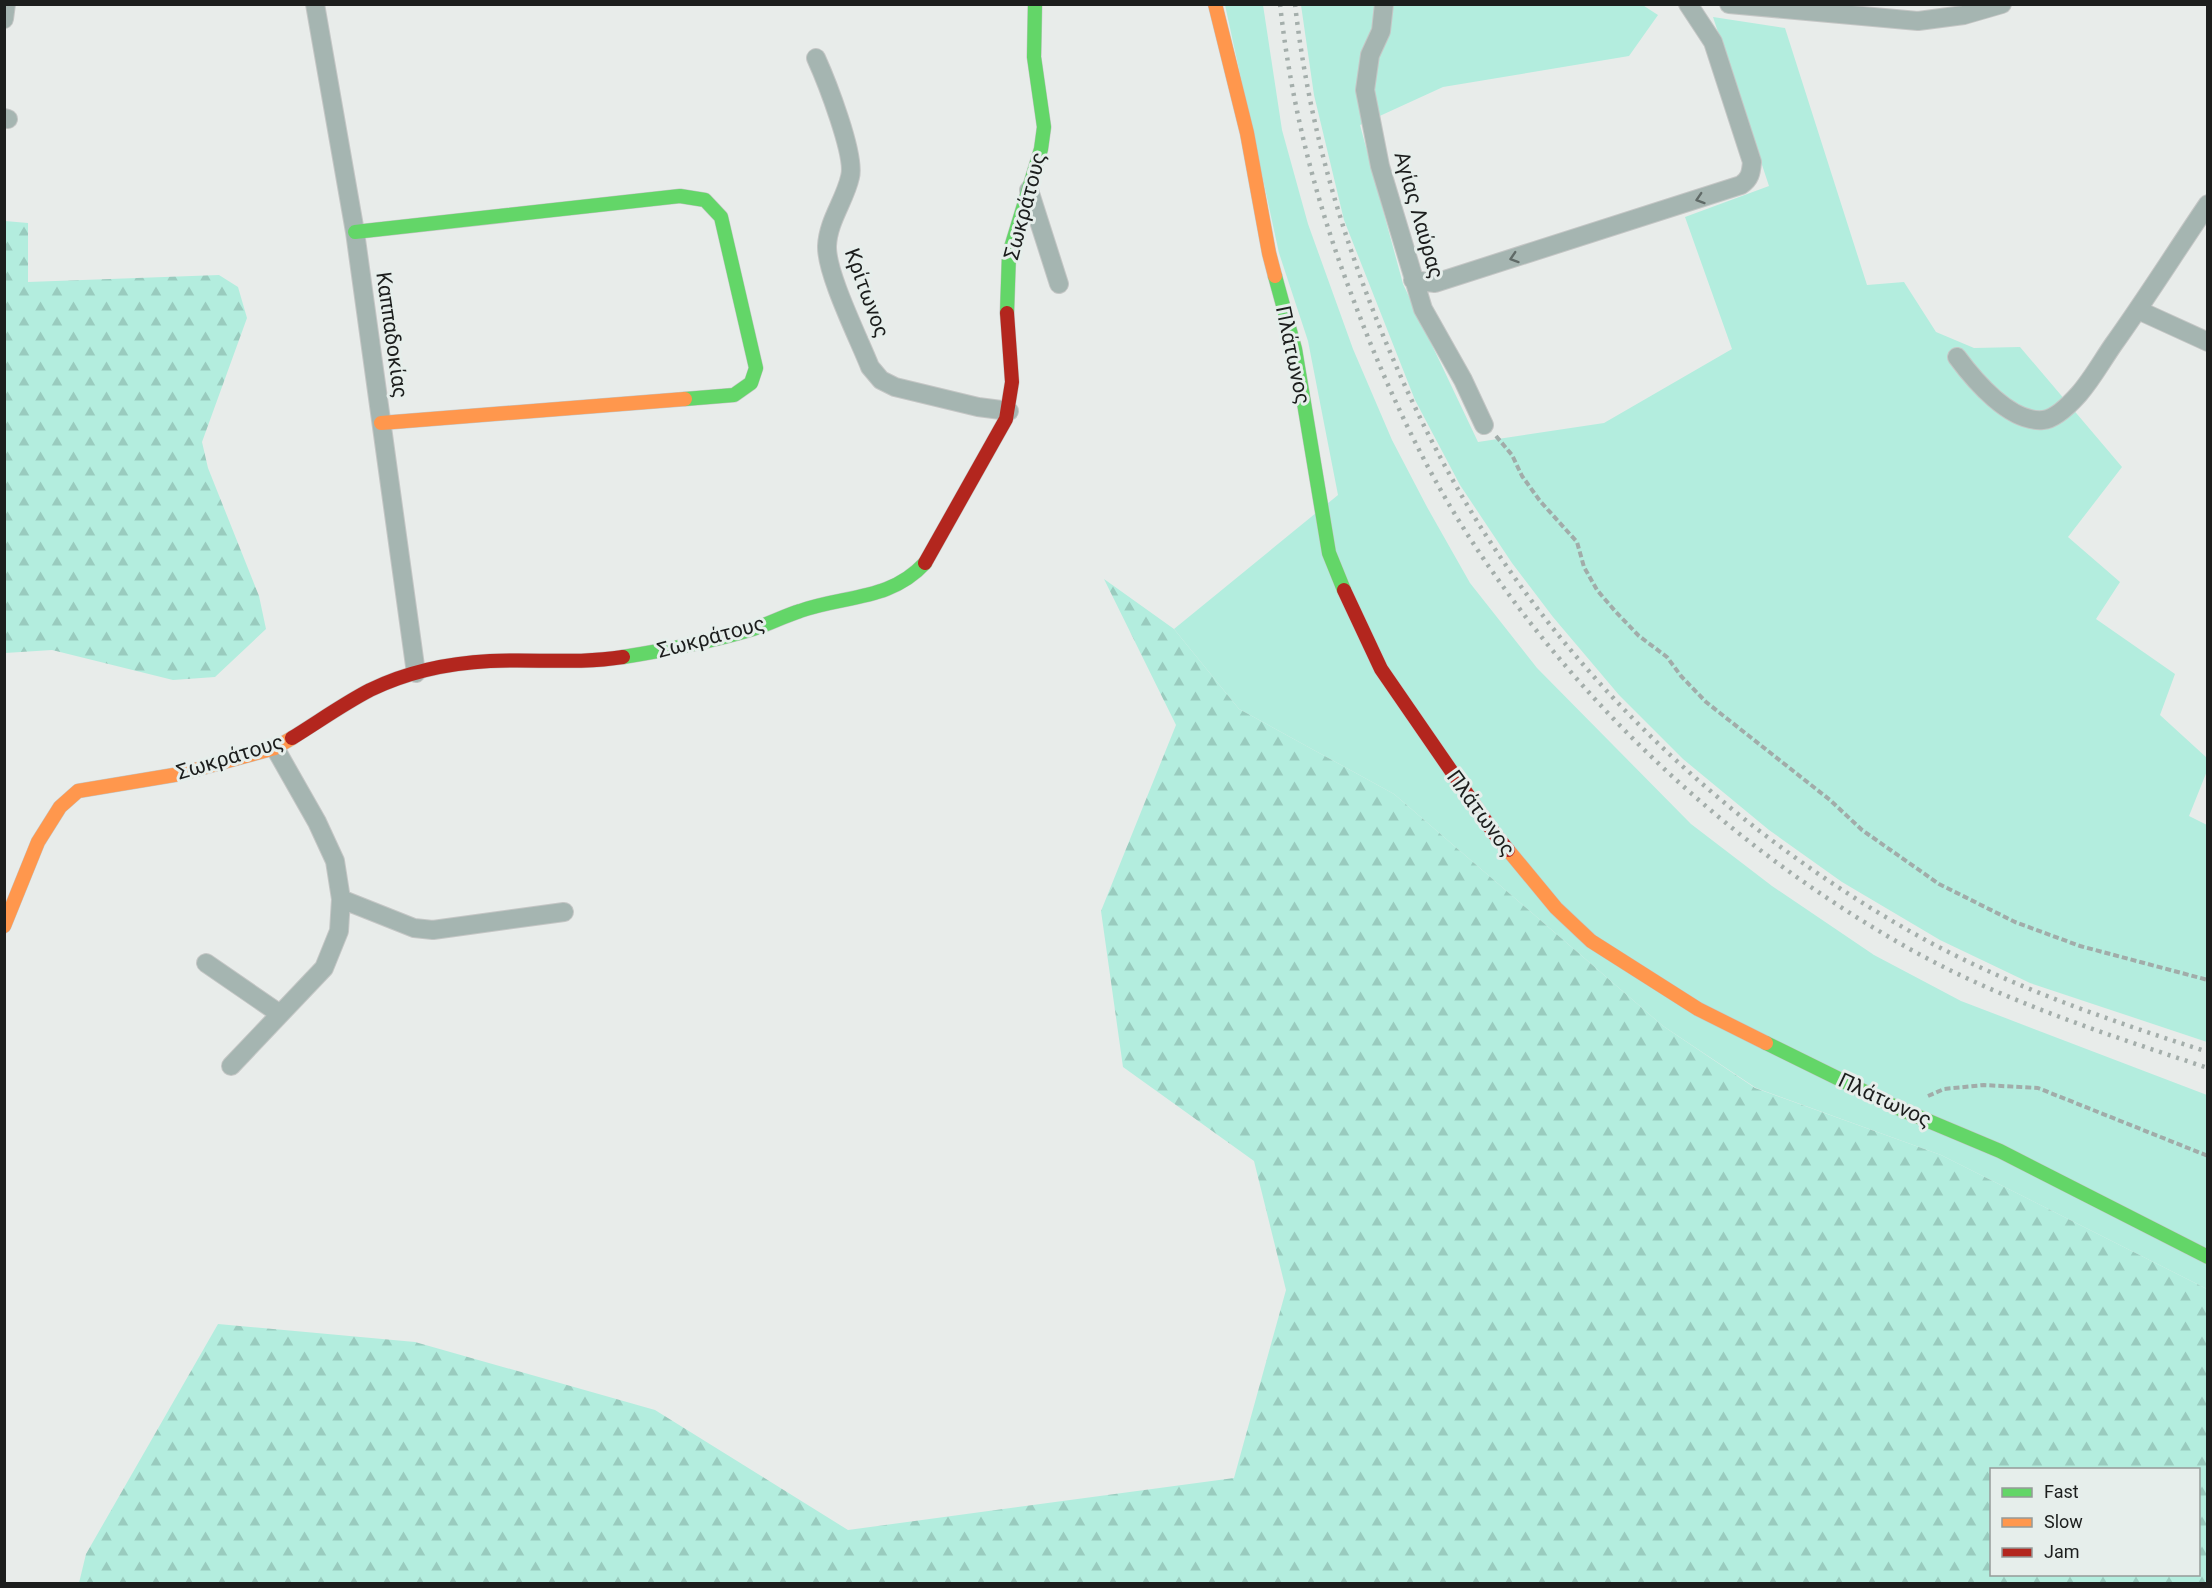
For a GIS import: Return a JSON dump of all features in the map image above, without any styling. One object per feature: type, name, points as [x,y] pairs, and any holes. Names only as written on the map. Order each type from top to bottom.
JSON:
[{"type":"street","points":[[4,19],[6,4]]},
{"type":"street","name":"Καππαδοκίας","points":[[315,4],[355,232],[416,673]]},
{"type":"street","name":"Σωκράτους","points":[[4,926],[38,842],[60,807],[78,791],[180,774],[275,748],[371,690],[416,673],[459,664],[491,661],[598,661],[660,652],[720,639],[801,610],[882,591],[913,576],[928,560],[1009,411],[1012,382],[1007,277],[1009,254],[1041,149],[1044,127],[1034,57],[1035,4]]},
{"type":"street","name":"Πλάτωνος","points":[[1215,4],[1247,133],[1269,254],[1295,349],[1329,553],[1381,669],[1494,833],[1556,908],[1591,941],[1698,1009],[1900,1109],[2000,1151],[2208,1257]]},
{"type":"street","name":"Αγίας Λαύρας","points":[[1384,4],[1381,31],[1370,55],[1365,90],[1380,166],[1423,309],[1463,380],[1485,425]]},
{"type":"street","points":[[1413,280],[1435,283],[1741,186],[1751,174],[1752,162],[1713,42],[1688,4]]},
{"type":"street","points":[[1729,4],[1834,12],[1904,12],[1936,20],[2002,4]]},
{"type":"street","name":"Κρίτωνος","points":[[816,58],[829,86],[849,155],[851,174],[836,211],[827,247],[831,272],[870,367],[881,380],[895,387],[978,407],[1009,411]]},
{"type":"street","points":[[1029,188],[1059,284]]},
{"type":"street","points":[[355,232],[680,195],[705,200],[721,217],[756,368],[751,383],[734,395],[381,423]]},
{"type":"street","points":[[1957,357],[1977,383],[1995,399],[2019,415],[2043,420],[2061,411],[2079,393],[2208,204]]},
{"type":"street","points":[[2138,309],[2208,342]]},
{"type":"street","points":[[231,1066],[324,968],[339,931],[341,899],[335,861],[317,822],[275,748]]},
{"type":"street","points":[[341,899],[414,928],[433,930],[564,912]]},
{"type":"street","points":[[206,963],[280,1014]]},
{"type":"path","points":[[1485,425],[1502,441],[1522,476],[1540,501],[1577,542],[1584,567],[1597,590],[1615,611],[1639,636],[1667,657],[1681,676],[1706,702],[1830,800],[1862,830],[1939,884],[2015,922],[2080,946],[2208,980]]},
{"type":"path","points":[[1900,1109],[1944,1089],[1984,1085],[2038,1088],[2208,1156]]},
{"type":"green space","points":[[1641,4],[1658,15],[1629,56],[1443,87],[1360,125],[1403,284],[1478,442],[1604,423],[1732,349],[1685,217],[1769,186],[1713,17],[1785,28],[1867,285],[1904,282],[1936,332],[1974,348],[2020,347],[2122,467],[2068,537],[2120,582],[2096,619],[2175,674],[2160,715],[2207,758],[2207,771],[2189,816],[2207,825],[2207,1042],[2030,983],[1940,940],[1842,882],[1769,830],[1683,759],[1619,695],[1553,617],[1512,563],[1460,485],[1415,400],[1344,220],[1314,95],[1301,5]]},
{"type":"green space","points":[[1225,5],[1263,5],[1282,130],[1308,224],[1353,349],[1392,440],[1470,583],[1537,668],[1691,824],[1772,886],[1874,955],[1961,1001],[2207,1095],[2207,1289],[1941,1155],[1756,1088],[1663,1026],[1394,794],[1239,709],[1174,629],[1338,495],[1308,341],[1279,253]]},
{"type":"green space","points":[[5,221],[28,223],[28,282],[219,275],[238,287],[247,318],[202,442],[208,468],[259,596],[266,629],[215,677],[173,680],[52,650],[5,653]]},
{"type":"green space","points":[[1104,579],[1174,629],[1239,709],[1394,794],[1663,1026],[1755,1088],[1941,1155],[2207,1289],[2207,1583],[79,1583],[86,1554],[218,1324],[415,1342],[655,1410],[848,1530],[1234,1478],[1286,1290],[1254,1161],[1123,1067],[1101,911],[1176,725]]},
{"type":"railway","points":[[1280,4],[1298,116],[1316,189],[1339,261],[1378,361],[1406,424],[1456,517],[1517,606],[1563,663],[1612,718],[1720,818],[1778,863],[1838,905],[1901,944],[1974,982],[2051,1014],[2208,1068]]},
{"type":"railway","points":[[1295,4],[1313,114],[1331,186],[1353,257],[1392,355],[1420,418],[1469,508],[1528,596],[1573,653],[1673,758],[1785,850],[1844,891],[1941,948],[2015,983],[2092,1013],[2208,1052]]},
{"type":"traffic: fast","points":[[1007,313],[1009,254],[1041,149],[1044,127],[1034,57],[1035,4]]},
{"type":"traffic: fast","points":[[355,232],[680,196],[705,200],[721,217],[756,368],[751,383],[734,395],[685,399]]},
{"type":"traffic: fast","points":[[1275,276],[1295,349],[1329,553],[1344,590]]},
{"type":"traffic: fast","points":[[623,657],[721,638],[817,606],[882,591],[911,575],[925,563]]},
{"type":"traffic: fast","points":[[1766,1043],[1900,1109],[2000,1151],[2208,1257]]},
{"type":"traffic: slow","points":[[1215,4],[1247,133],[1275,276]]},
{"type":"traffic: slow","points":[[381,423],[685,399]]},
{"type":"traffic: slow","points":[[4,926],[38,842],[60,807],[78,791],[180,774],[275,748],[292,738]]},
{"type":"traffic: slow","points":[[1508,850],[1556,908],[1591,941],[1698,1009],[1766,1043]]},
{"type":"traffic: jam","points":[[925,563],[1006,419],[1012,382],[1007,313]]},
{"type":"traffic: jam","points":[[1344,590],[1381,669],[1508,850]]},
{"type":"traffic: jam","points":[[292,738],[370,690],[399,678],[429,670],[490,661],[573,661],[623,657]]}]
